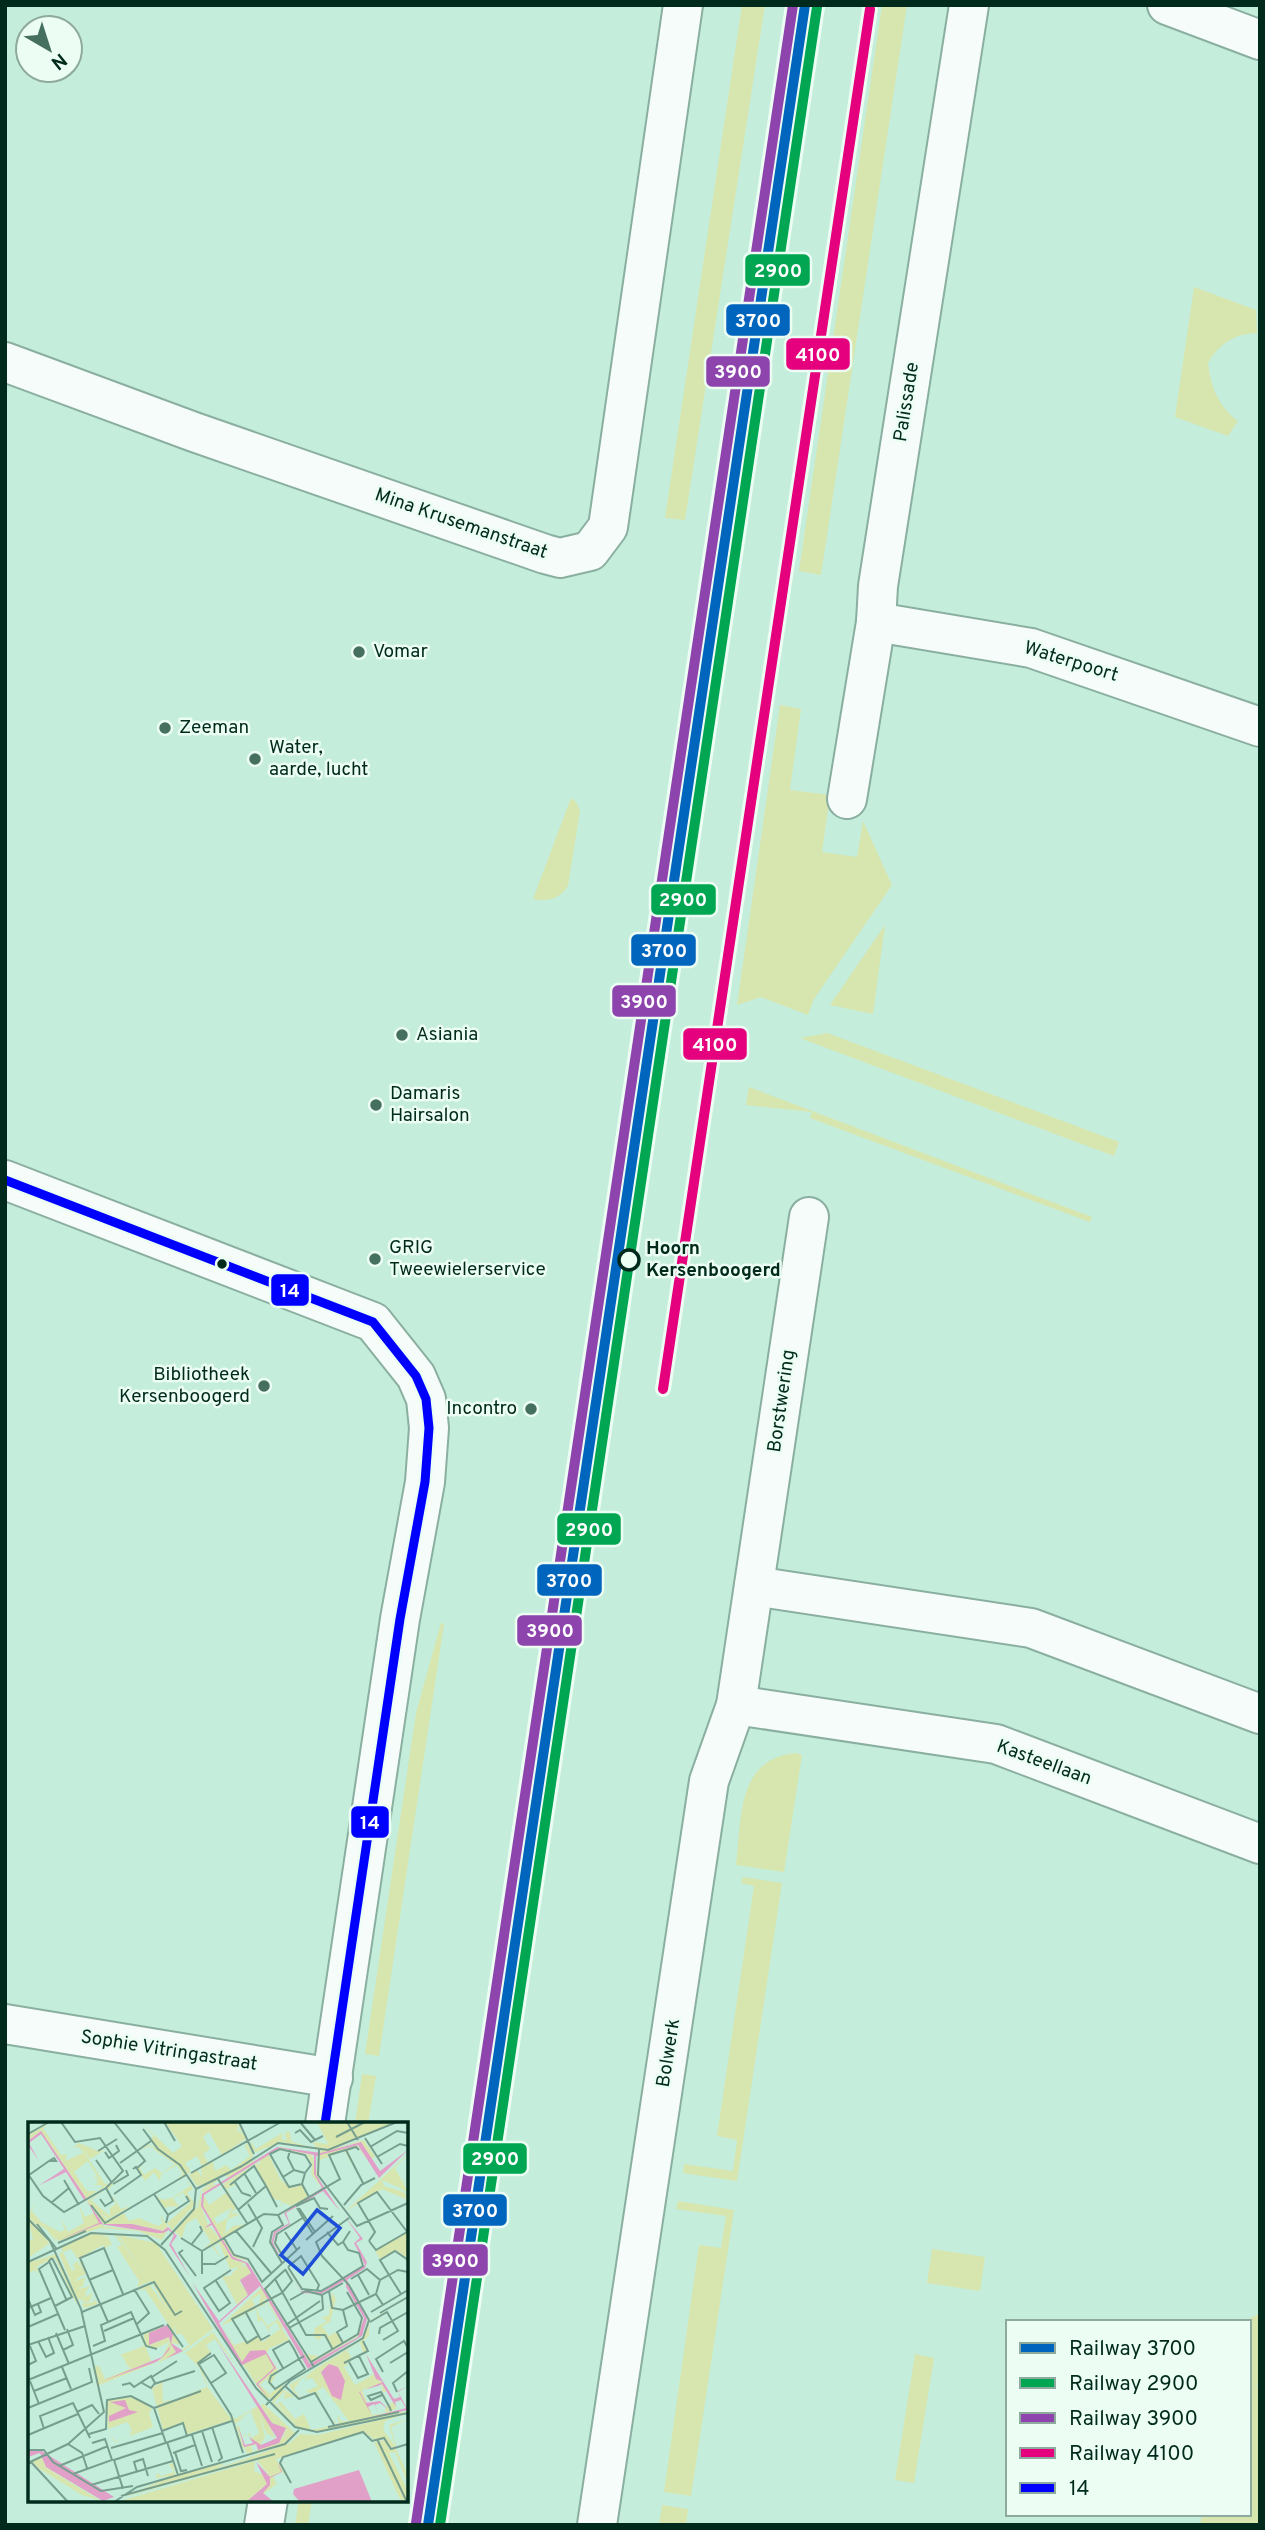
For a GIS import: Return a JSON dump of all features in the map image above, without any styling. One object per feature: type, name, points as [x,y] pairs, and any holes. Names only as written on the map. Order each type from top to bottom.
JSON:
[{"type":"street","name":"Mina Krusemanstraat","points":[[5,362],[194,432],[545,554],[561,558],[590,551],[608,527],[683,5]]},
{"type":"street","name":"Palissade","points":[[847,799],[968,5]]},
{"type":"street","points":[[1167,5],[1260,40]]},
{"type":"street","name":"Waterpoort","points":[[876,622],[1031,648],[1260,727]]},
{"type":"street","points":[[5,1180],[373,1322],[416,1376],[426,1399],[429,1428],[425,1482],[400,1619],[325,2122]]},
{"type":"street","name":"Borstwering","points":[[754,1586],[809,1217]]},
{"type":"street","points":[[754,1586],[1031,1628],[1260,1714]]},
{"type":"street","name":"Bolwerk","points":[[597,2525],[709,1781],[736,1705],[754,1586]]},
{"type":"street","name":"Kasteellaan","points":[[736,1705],[996,1744],[1260,1844]]},
{"type":"street","name":"Sophie Vitringastraat","points":[[5,2024],[333,2078]]},
{"type":"street","points":[[264,2525],[268,2502]]},
{"type":"green space","points":[[742,5],[765,5],[685,520],[665,518]]},
{"type":"green space","points":[[882,5],[907,5],[821,575],[799,571]]},
{"type":"green space","points":[[1194,287],[1256,310],[1257,333],[1241,335],[1228,341],[1208,363],[1217,395],[1225,409],[1238,421],[1228,436],[1175,417]]},
{"type":"green space","points":[[780,705],[801,709],[790,790],[830,795],[822,852],[857,857],[863,821],[892,885],[814,999],[808,1015],[761,997],[737,1005]]},
{"type":"green space","points":[[571,798],[580,811],[568,886],[553,898],[533,899]]},
{"type":"green space","points":[[885,925],[873,1014],[830,1005]]},
{"type":"green space","points":[[827,1033],[1119,1142],[1114,1156],[800,1038]]},
{"type":"green space","points":[[749,1087],[1092,1217],[1090,1222],[810,1118],[812,1112],[746,1105]]},
{"type":"green space","points":[[441,1623],[444,1624],[379,2056],[365,2054],[416,1713]]},
{"type":"green space","points":[[796,1753],[802,1755],[784,1872],[736,1865],[742,1810],[752,1779],[762,1766],[776,1758]]},
{"type":"green space","points":[[743,1877],[782,1883],[737,2181],[683,2173],[684,2164],[733,2171],[737,2140],[717,2136],[754,1886],[741,1883]]},
{"type":"green space","points":[[362,2074],[376,2076],[368,2122],[355,2122]]},
{"type":"green space","points":[[678,2201],[734,2210],[691,2496],[664,2492],[699,2245],[721,2248],[726,2216],[676,2209]]},
{"type":"green space","points":[[932,2249],[985,2257],[980,2291],[927,2283]]},
{"type":"green space","points":[[1260,2313],[1260,2376],[1255,2391],[1260,2380],[1260,2525],[1200,2525],[1202,2516],[1251,2516],[1251,2320],[1248,2320]]},
{"type":"green space","points":[[915,2354],[934,2358],[914,2483],[895,2480]]},
{"type":"green space","points":[[299,2502],[312,2502],[308,2525],[295,2525]]},
{"type":"green space","points":[[662,2505],[688,2509],[686,2525],[659,2525]]},
{"type":"rail line","name":"3900","points":[[416,2523],[793,5]]},
{"type":"rail line","name":"3700","points":[[428,2525],[805,5]]},
{"type":"rail line","name":"2900","points":[[440,2525],[817,7]]},
{"type":"rail line","name":"4100","points":[[663,1389],[870,9]]},
{"type":"transit line","name":"14","points":[[5,1180],[373,1322],[416,1376],[426,1399],[429,1428],[425,1482],[400,1619],[325,2122]]},
{"type":"place","name":"Vomar","points":[[359,652]]},
{"type":"place","name":"Zeeman","points":[[165,728]]},
{"type":"place","name":"Water, aarde, lucht","points":[[255,759]]},
{"type":"place","name":"Asiania","points":[[402,1035]]},
{"type":"place","name":"Damaris Hairsalon","points":[[376,1105]]},
{"type":"place","name":"GRIG Tweewielerservice","points":[[375,1259]]},
{"type":"place","name":"Hoorn Kersenboogerd","points":[[629,1260]]},
{"type":"place","name":"Bibliotheek Kersenboogerd","points":[[264,1386]]},
{"type":"place","name":"Incontro","points":[[531,1409]]}]
